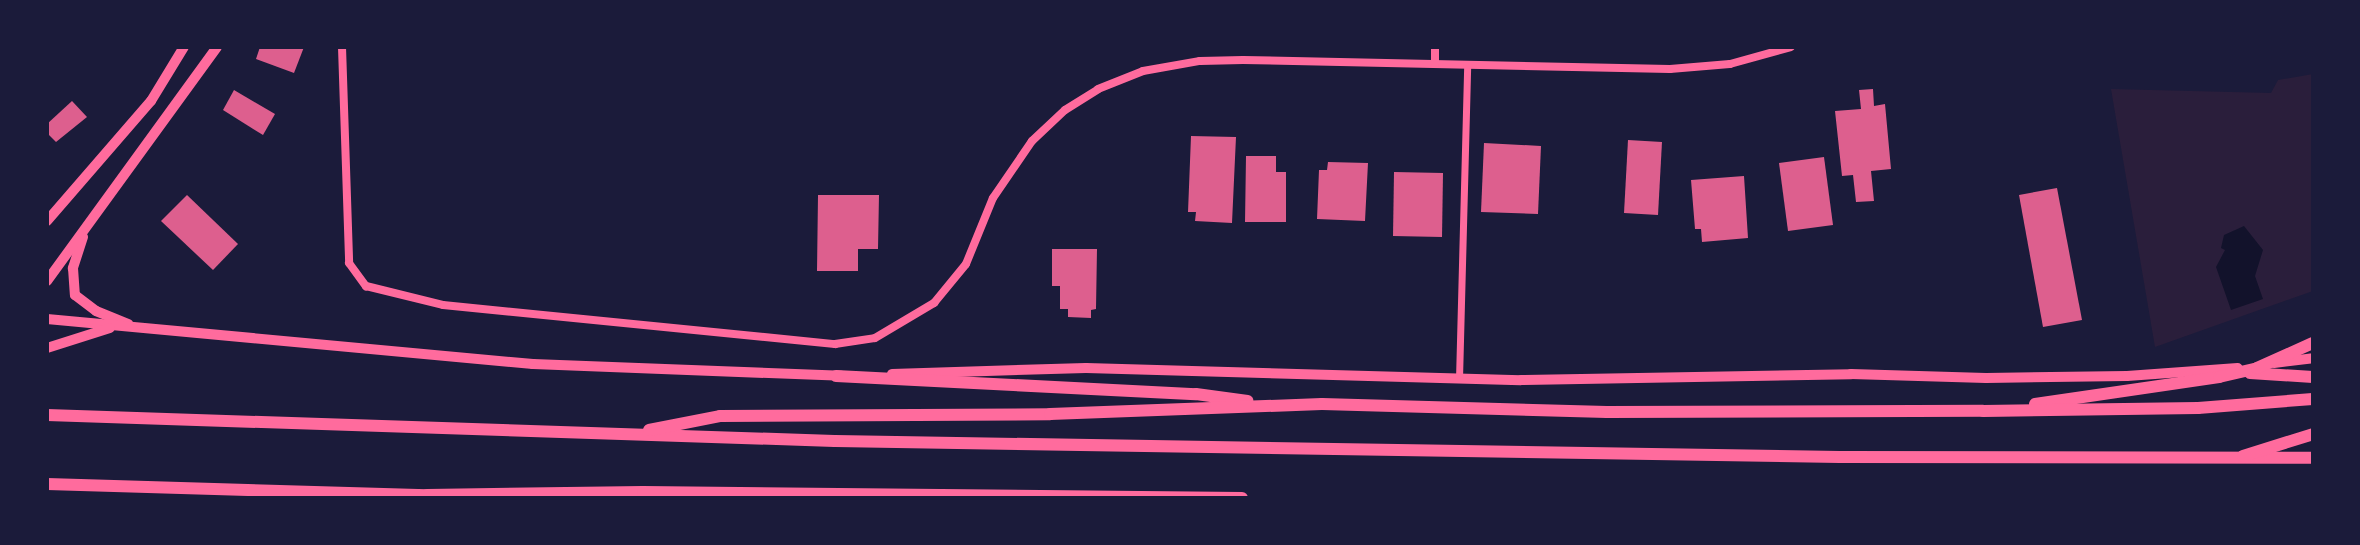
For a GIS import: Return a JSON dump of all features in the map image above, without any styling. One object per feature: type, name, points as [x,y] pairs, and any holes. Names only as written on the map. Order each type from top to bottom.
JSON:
[{"type":"highway","points":[[1983,411],[2219,377],[2257,368],[2313,343]]},
{"type":"highway","points":[[2210,371],[2313,377]]},
{"type":"highway","points":[[836,376],[1196,394],[1283,405]]},
{"type":"highway","points":[[624,435],[720,416],[1050,414],[1322,404],[1607,412],[1983,411],[2199,408],[2313,399]]},
{"type":"highway","points":[[47,415],[624,435],[1813,457],[2231,460],[2313,458]]},
{"type":"highway","points":[[2231,460],[2313,434]]},
{"type":"highway","points":[[47,484],[427,495],[1242,498]]},
{"type":"main road","points":[[47,221],[151,101],[184,47]]},
{"type":"main road","points":[[47,281],[217,47]]},
{"type":"main road","points":[[88,225],[73,268],[75,295],[96,311],[139,328]]},
{"type":"main road","points":[[47,319],[533,365],[836,376],[1086,368],[1459,379],[1851,374],[1986,378],[2210,371],[2313,358]]},
{"type":"main road","points":[[47,348],[117,326]]},
{"type":"street","points":[[342,47],[349,263],[366,286],[443,305],[835,344],[875,338],[934,303],[966,264],[993,198],[1024,150],[1065,110],[1100,87],[1152,68],[1200,61],[1691,68],[1730,64],[1791,47]]},
{"type":"street","points":[[1435,47],[1435,64]]},
{"type":"street","points":[[1459,379],[1467,65]]},
{"type":"shaded area","points":[[2313,74],[2313,291],[2155,347],[2111,89],[2271,93],[2278,80]]},
{"type":"shaded area","points":[[2244,226],[2263,250],[2255,276],[2263,299],[2231,310],[2216,267],[2225,250],[2221,248],[2224,235]]},
{"type":"building","points":[[260,47],[304,47],[294,73],[256,59]]},
{"type":"building","points":[[1873,89],[1874,106],[1885,104],[1891,169],[1871,171],[1874,201],[1856,202],[1853,175],[1842,176],[1835,111],[1861,109],[1859,90]]},
{"type":"building","points":[[234,90],[275,114],[263,135],[223,110]]},
{"type":"building","points":[[72,101],[87,117],[56,142],[47,133],[47,124]]},
{"type":"building","points":[[1191,136],[1236,137],[1232,223],[1195,221],[1196,212],[1188,212]]},
{"type":"building","points":[[1628,140],[1662,142],[1658,215],[1624,213]]},
{"type":"building","points":[[1484,143],[1541,146],[1538,214],[1481,212]]},
{"type":"building","points":[[1246,156],[1276,156],[1276,172],[1286,172],[1286,222],[1245,222]]},
{"type":"building","points":[[1824,157],[1833,225],[1788,231],[1779,163]]},
{"type":"building","points":[[1328,162],[1368,163],[1365,221],[1317,219],[1319,170],[1327,170]]},
{"type":"building","points":[[1394,172],[1443,173],[1442,237],[1393,236]]},
{"type":"building","points":[[1744,176],[1748,238],[1702,242],[1701,229],[1695,229],[1691,180]]},
{"type":"building","points":[[2057,188],[2082,320],[2043,327],[2019,195]]},
{"type":"building","points":[[187,195],[238,244],[213,270],[161,221]]},
{"type":"building","points":[[818,195],[879,195],[878,249],[858,249],[858,271],[817,271]]},
{"type":"building","points":[[1052,249],[1097,249],[1096,309],[1091,310],[1091,318],[1068,317],[1068,309],[1060,309],[1060,286],[1052,286]]}]
